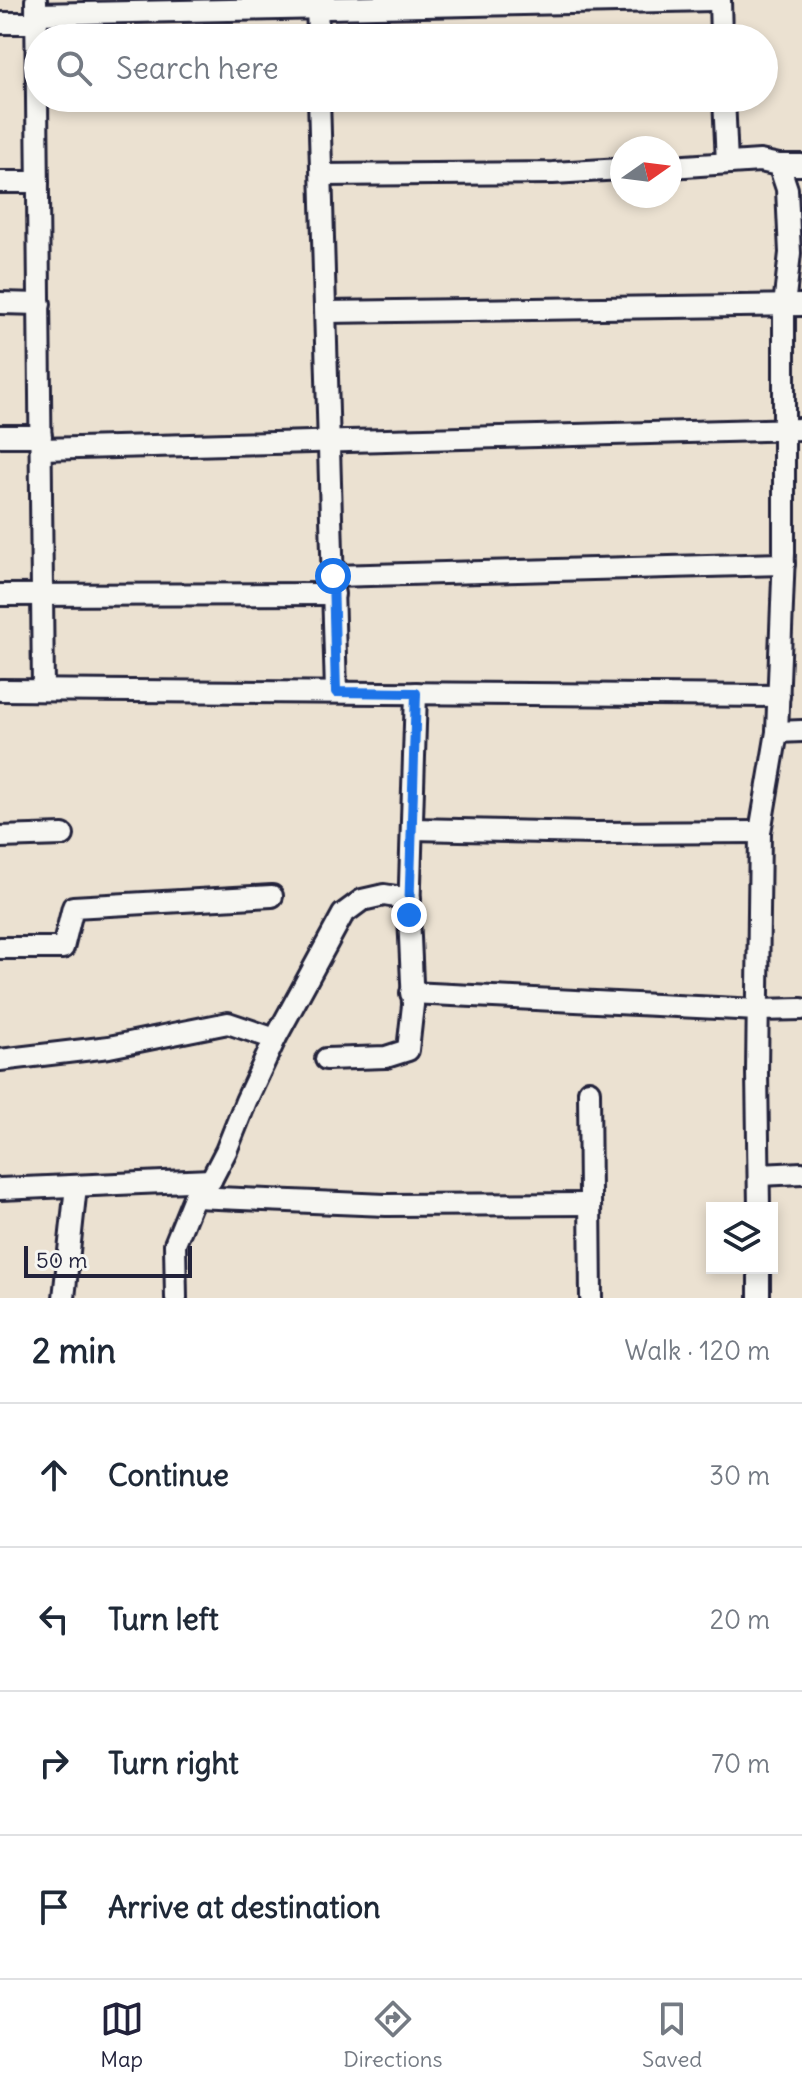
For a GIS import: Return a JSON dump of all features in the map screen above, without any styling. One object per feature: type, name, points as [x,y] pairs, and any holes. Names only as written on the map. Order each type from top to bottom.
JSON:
[{"type":"street","points":[[0,23],[36,12],[317,4],[713,0]]},
{"type":"street","points":[[720,0],[721,24]]},
{"type":"street","points":[[317,4],[318,24]]},
{"type":"street","points":[[37,112],[43,690]]},
{"type":"street","points":[[320,112],[336,692]]},
{"type":"street","points":[[725,112],[727,163]]},
{"type":"street","points":[[682,166],[760,161],[802,165]]},
{"type":"street","points":[[759,1202],[760,832],[777,732],[793,429],[793,305],[787,189],[779,165]]},
{"type":"street","points":[[322,175],[610,170]]},
{"type":"street","points":[[0,182],[38,182]]},
{"type":"street","points":[[0,303],[40,304]]},
{"type":"street","points":[[326,312],[793,305]]},
{"type":"street","points":[[0,436],[41,442],[330,442],[793,429]]},
{"type":"street","points":[[0,595],[178,593],[784,564]]},
{"type":"street","points":[[0,690],[779,696]]},
{"type":"street","points":[[326,1059],[386,1057],[408,1050],[413,1005],[410,899],[416,693]]},
{"type":"street","points":[[777,732],[802,731]]},
{"type":"street","points":[[412,829],[593,833],[760,832]]},
{"type":"street","points":[[0,837],[63,835]]},
{"type":"street","points":[[176,1298],[175,1244],[194,1197],[211,1180],[275,1039],[343,914],[362,900],[384,895],[410,899]]},
{"type":"street","points":[[0,948],[63,948],[73,907],[272,896]]},
{"type":"street","points":[[411,993],[758,1010],[802,1009]]},
{"type":"street","points":[[0,1060],[109,1047],[228,1023],[275,1039]]},
{"type":"street","points":[[589,1091],[591,1298]]},
{"type":"street","points":[[759,1175],[802,1173]]},
{"type":"street","points":[[0,1189],[211,1180]]},
{"type":"street","points":[[64,1298],[76,1186]]},
{"type":"street","points":[[194,1197],[386,1205],[590,1204]]},
{"type":"street","points":[[759,1274],[759,1298]]},
{"type":"route","points":[[333,576],[336,692],[416,693],[409,915]]}]
